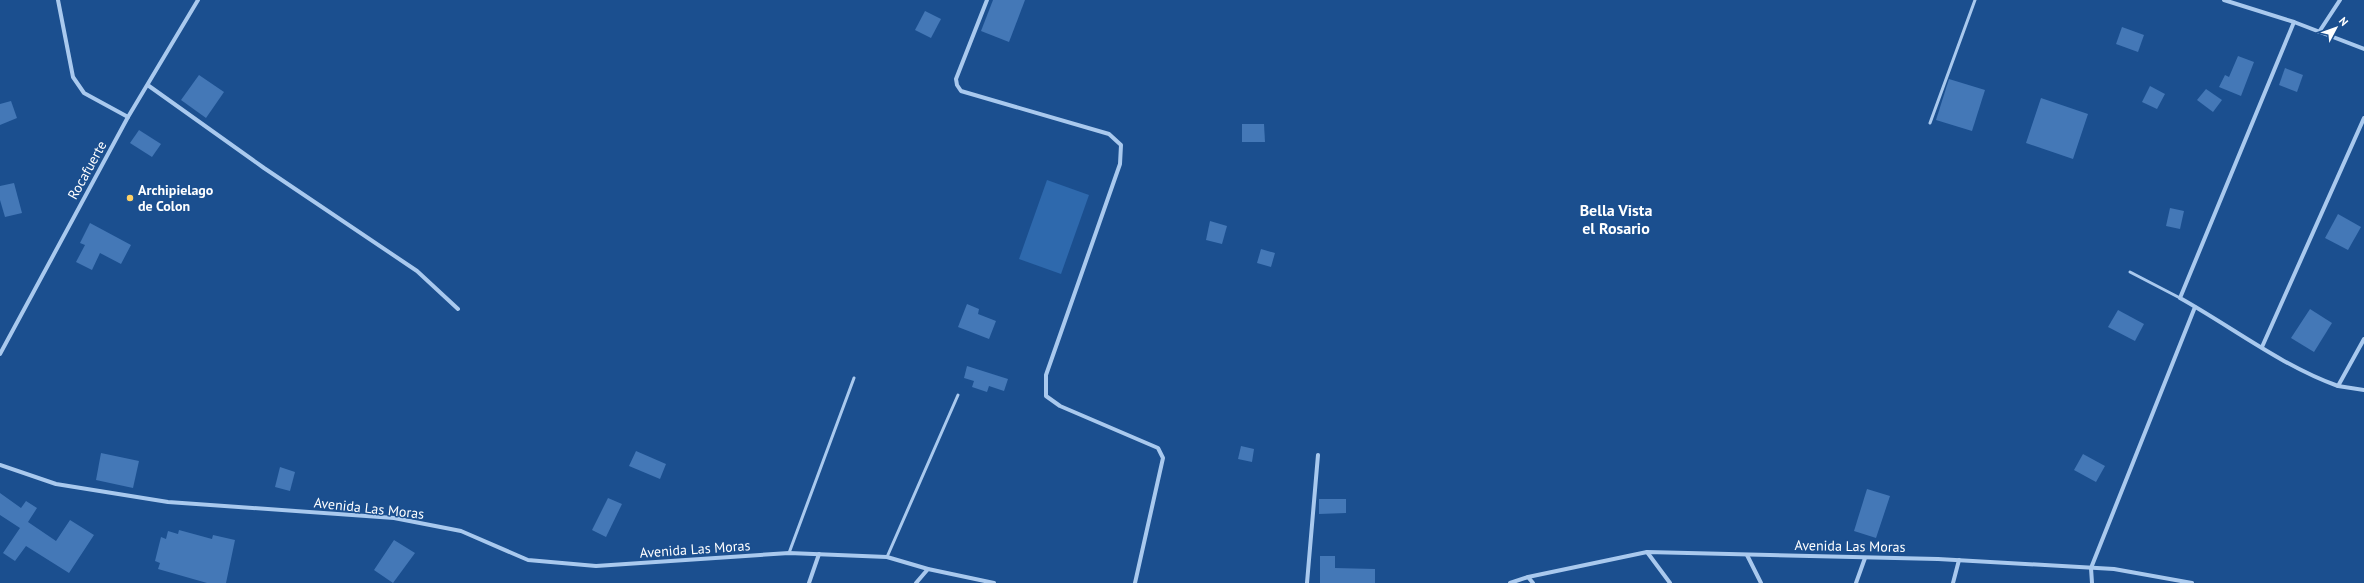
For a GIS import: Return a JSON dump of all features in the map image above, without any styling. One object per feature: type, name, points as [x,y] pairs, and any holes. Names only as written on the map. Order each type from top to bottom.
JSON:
[{"type":"street","points":[[58,0],[73,77],[84,93],[128,117]]},
{"type":"street","name":"Rocafuerte","points":[[0,354],[128,117],[149,86],[198,0]]},
{"type":"street","points":[[988,0],[956,79],[957,85],[961,91],[1109,134],[1121,146],[1120,164],[1046,375],[1046,396],[1060,406],[1158,448],[1163,458],[1136,583]]},
{"type":"street","points":[[2224,0],[2294,22],[2364,49]]},
{"type":"street","points":[[2319,32],[2340,0]]},
{"type":"street","points":[[2294,22],[2180,298],[2262,347],[2323,381],[2338,386],[2364,390]]},
{"type":"street","points":[[149,86],[264,168],[416,271],[458,309]]},
{"type":"street","points":[[2262,347],[2364,118]]},
{"type":"street","points":[[2092,583],[2092,568],[2195,307]]},
{"type":"street","points":[[2338,386],[2364,339]]},
{"type":"street","points":[[1307,583],[1318,455]]},
{"type":"street","name":"Avenida Las Moras","points":[[0,465],[56,484],[168,502],[394,518],[462,531],[528,560],[596,566],[788,553],[887,557],[928,569],[994,583]]},
{"type":"street","points":[[1647,552],[1670,583]]},
{"type":"street","name":"Avenida Las Moras","points":[[1510,583],[1528,577],[1647,552],[1959,560],[2114,569],[2192,583]]},
{"type":"street","points":[[809,583],[818,554]]},
{"type":"street","points":[[1747,555],[1761,583]]},
{"type":"street","points":[[1856,583],[1865,558]]},
{"type":"street","points":[[1953,583],[1959,560]]},
{"type":"street","points":[[916,583],[928,569]]},
{"type":"street","points":[[1528,577],[1533,583]]},
{"type":"lane","points":[[1930,123],[1974,0]]},
{"type":"lane","points":[[2130,272],[2180,298]]},
{"type":"lane","points":[[788,553],[854,378]]},
{"type":"lane","points":[[887,557],[958,395]]},
{"type":"shaded area","points":[[1047,180],[1089,195],[1061,274],[1019,259]]},
{"type":"building","points":[[993,0],[1025,0],[1009,42],[981,31]]},
{"type":"building","points":[[925,11],[941,19],[931,38],[915,30]]},
{"type":"building","points":[[2122,27],[2144,35],[2138,52],[2116,44]]},
{"type":"building","points":[[2238,56],[2254,62],[2241,96],[2219,87],[2225,75],[2229,77]]},
{"type":"building","points":[[2285,68],[2303,75],[2297,92],[2279,85]]},
{"type":"building","points":[[199,75],[224,92],[206,118],[181,100]]},
{"type":"building","points":[[1949,79],[1985,90],[1972,131],[1936,120]]},
{"type":"building","points":[[2150,86],[2165,94],[2157,109],[2142,102]]},
{"type":"building","points":[[2206,89],[2222,100],[2213,112],[2197,100]]},
{"type":"building","points":[[2041,98],[2088,114],[2073,159],[2026,143]]},
{"type":"building","points":[[11,101],[17,118],[0,125],[0,104]]},
{"type":"building","points":[[1242,124],[1264,124],[1265,142],[1242,142]]},
{"type":"building","points":[[139,130],[161,144],[152,157],[130,143]]},
{"type":"building","points":[[14,183],[22,213],[5,217],[0,200],[0,186]]},
{"type":"building","points":[[2170,208],[2184,211],[2180,229],[2166,226]]},
{"type":"building","points":[[2338,214],[2361,227],[2348,250],[2325,238]]},
{"type":"building","points":[[1210,221],[1227,226],[1222,244],[1206,240]]},
{"type":"building","points":[[90,223],[131,245],[121,264],[100,253],[92,270],[76,262],[85,245],[80,243]]},
{"type":"building","points":[[1261,249],[1275,253],[1271,267],[1257,263]]},
{"type":"building","points":[[967,304],[979,309],[978,314],[996,321],[989,339],[958,327]]},
{"type":"building","points":[[2310,309],[2332,323],[2314,352],[2291,338]]},
{"type":"building","points":[[2118,310],[2144,324],[2135,341],[2108,327]]},
{"type":"building","points":[[967,366],[1008,379],[1004,391],[989,386],[987,392],[972,387],[974,381],[964,378]]},
{"type":"building","points":[[1241,446],[1254,449],[1252,462],[1238,459]]},
{"type":"building","points":[[636,451],[666,464],[660,479],[629,466]]},
{"type":"building","points":[[101,453],[139,461],[133,488],[96,480]]},
{"type":"building","points":[[2083,454],[2105,466],[2096,482],[2074,470]]},
{"type":"building","points":[[280,467],[295,472],[290,491],[275,487]]},
{"type":"building","points":[[1867,489],[1890,496],[1876,538],[1854,531]]},
{"type":"building","points":[[0,493],[21,508],[26,501],[37,508],[28,522],[56,541],[70,520],[94,535],[69,573],[26,546],[15,561],[3,553],[20,528],[0,515]]},
{"type":"building","points":[[608,498],[622,504],[606,537],[592,530]]},
{"type":"building","points":[[1319,499],[1346,499],[1346,513],[1319,514]]},
{"type":"building","points":[[179,530],[212,539],[213,535],[235,540],[226,583],[207,583],[158,569],[160,563],[155,561],[161,537],[166,539],[168,531],[178,534]]},
{"type":"building","points":[[394,540],[415,553],[393,583],[374,570]]},
{"type":"building","points":[[1320,556],[1335,556],[1335,568],[1375,569],[1375,583],[1320,583]]},
{"type":"place","name":"Archipielago de Colon","points":[[130,198]]},
{"type":"district","name":"Bella Vista el Rosario","points":[[1616,219]]}]
